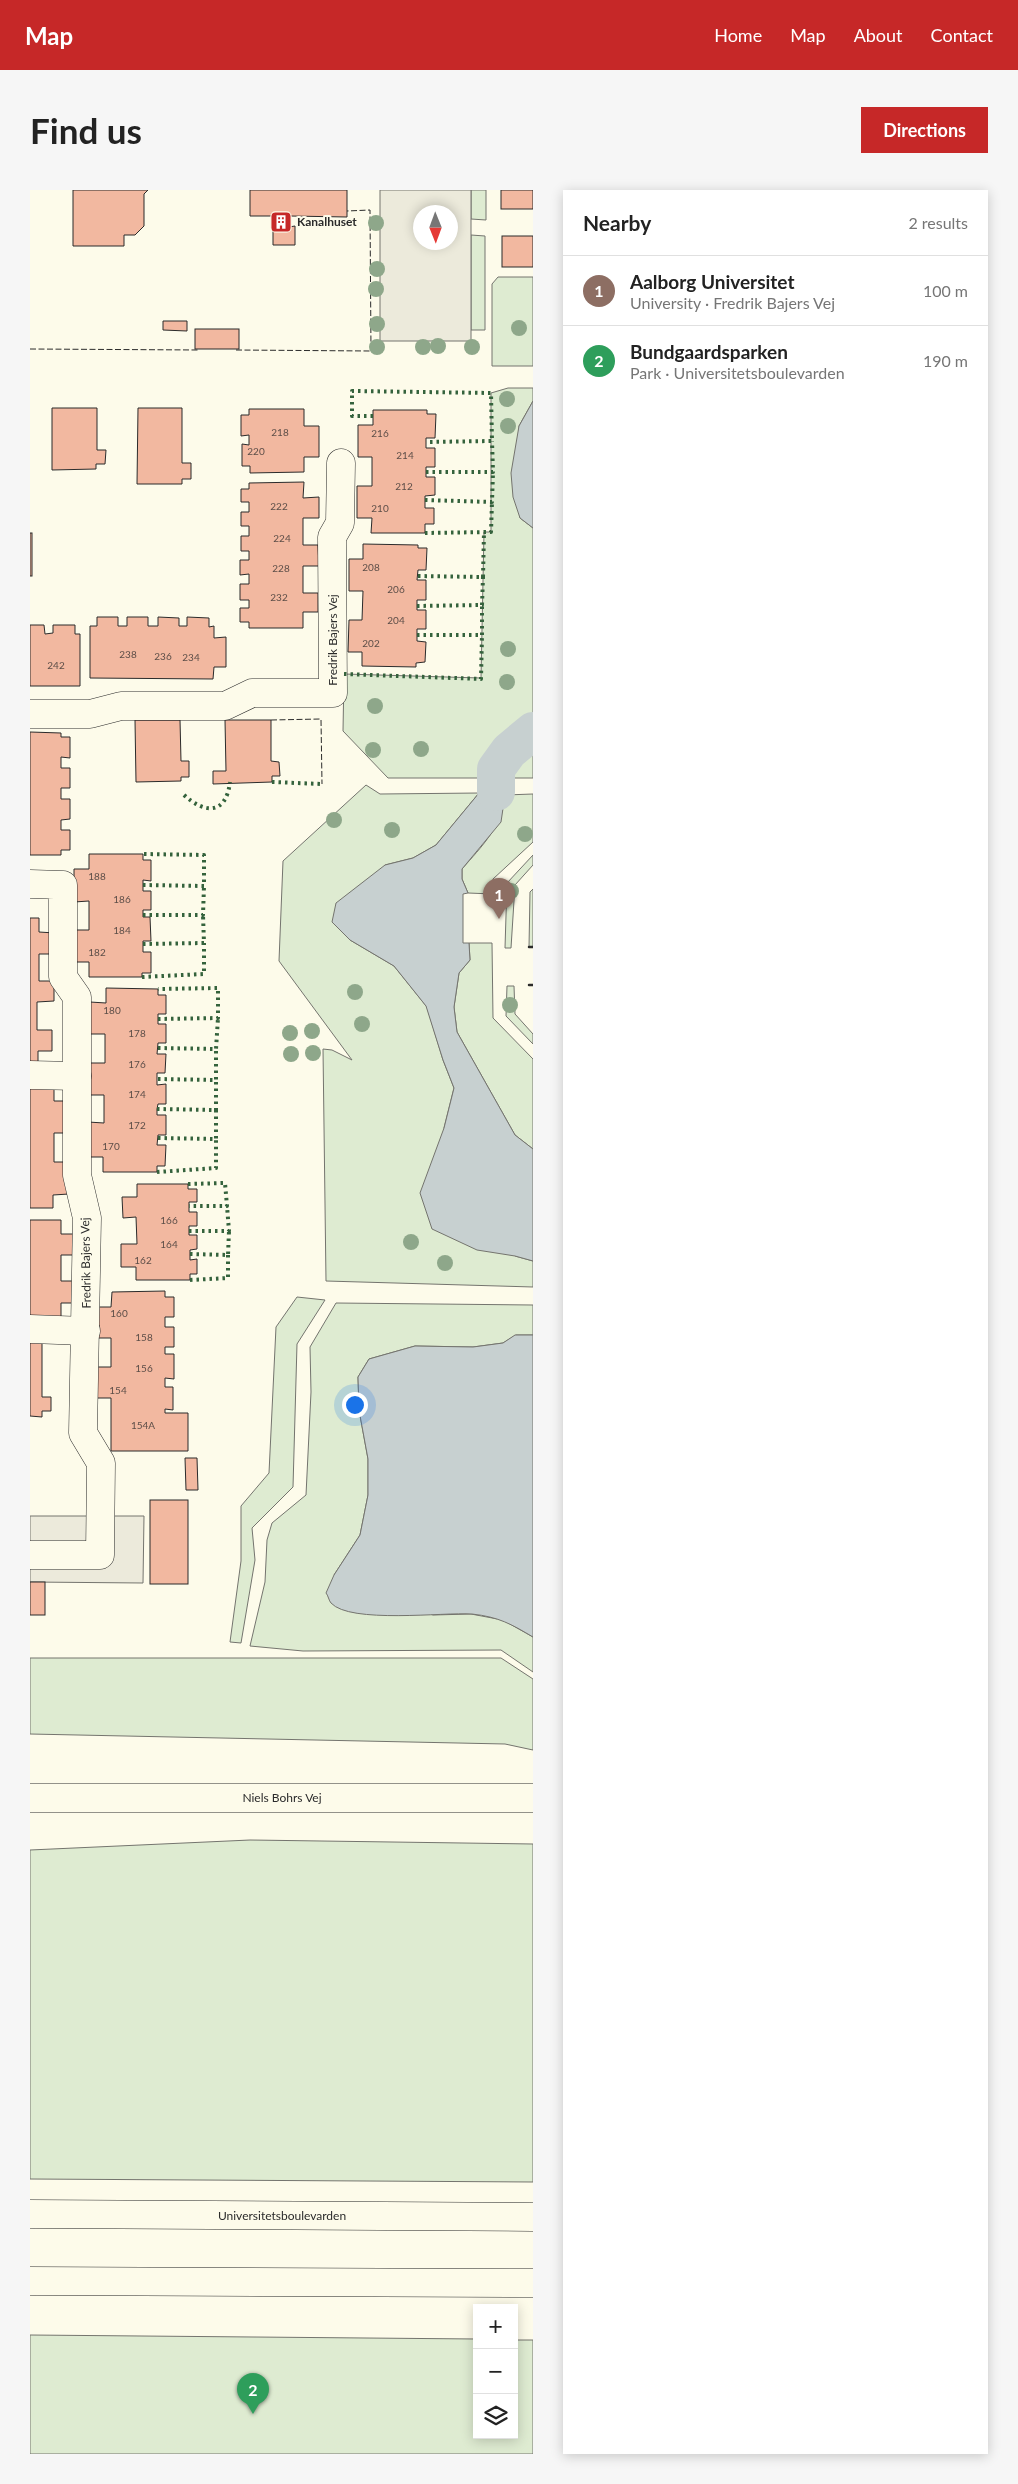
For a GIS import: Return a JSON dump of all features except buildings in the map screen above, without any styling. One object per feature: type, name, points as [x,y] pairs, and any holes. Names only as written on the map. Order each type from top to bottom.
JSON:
[{"type":"street","name":"Fredrik Bajers Vej","points":[[30,714],[90,714],[121,706],[225,706],[252,693],[333,693],[332,537],[340,523],[341,463]]},
{"type":"street","name":"Fredrik Bajers Vej","points":[[30,884],[63,885],[63,977],[77,997],[77,1175],[87,1218],[83,1433],[101,1463],[100,1555],[30,1555]]},
{"type":"street","points":[[30,1075],[77,1076]]},
{"type":"street","points":[[30,1330],[86,1331]]},
{"type":"street","name":"Niels Bohrs Vej","points":[[30,1798],[533,1798]]},
{"type":"street","name":"Universitetsboulevarden","points":[[30,2214],[533,2217]]},
{"type":"street","points":[[30,2281],[533,2283]]},
{"type":"green space","points":[[471,190],[486,190],[486,220],[471,219]]},
{"type":"green space","points":[[471,235],[485,236],[485,330],[471,330]]},
{"type":"green space","points":[[498,277],[533,277],[533,366],[492,366],[492,284]]},
{"type":"green space","points":[[508,388],[533,388],[533,401],[519,426],[520,518],[533,528],[533,778],[388,778],[343,731],[344,674],[481,678],[484,532],[491,532],[491,393]]},
{"type":"green space","points":[[366,785],[380,794],[479,793],[436,845],[413,858],[385,865],[350,940],[394,966],[427,1007],[443,1060],[454,1088],[444,1128],[515,1256],[533,1261],[533,1287],[326,1281],[323,1049],[332,1050],[352,1060],[279,961],[283,861]]},
{"type":"green space","points":[[533,794],[533,842],[493,879],[493,894],[468,893],[462,879],[462,869],[496,826],[505,795]]},
{"type":"green space","points":[[533,855],[533,865],[515,885],[511,948],[505,948],[507,883]]},
{"type":"green space","points":[[533,889],[533,947],[529,947],[530,892]]},
{"type":"green space","points":[[469,943],[492,943],[493,1018],[533,1059],[533,1149],[515,1135],[457,1032],[454,1007],[459,973],[470,960]]},
{"type":"green space","points":[[507,986],[514,986],[515,1014],[533,1034],[533,1044],[506,1016]]},
{"type":"green space","points":[[297,1297],[325,1300],[297,1344],[293,1487],[252,1528],[255,1560],[241,1643],[230,1642],[241,1561],[241,1506],[269,1473],[276,1327]]},
{"type":"green space","points":[[336,1303],[533,1305],[533,1335],[516,1335],[503,1343],[473,1347],[415,1346],[369,1359],[358,1377],[359,1410],[368,1459],[368,1495],[360,1535],[334,1575],[433,1615],[471,1614],[503,1620],[533,1637],[533,1672],[501,1650],[303,1651],[250,1646],[265,1582],[267,1540],[272,1523],[306,1495],[311,1392],[310,1347]]},
{"type":"green space","points":[[30,1658],[501,1658],[533,1679],[533,1750],[505,1744],[30,1734]]},
{"type":"green space","points":[[250,1840],[533,1844],[533,2182],[30,2179],[30,1850]]},
{"type":"green space","points":[[30,2335],[473,2339],[473,2439],[518,2439],[518,2340],[533,2340],[533,2454],[30,2454]]},
{"type":"shaded area","points":[[380,190],[471,190],[471,341],[380,341]]},
{"type":"shaded area","points":[[533,401],[533,528],[520,518],[513,497],[511,473],[519,426]]},
{"type":"shaded area","points":[[496,792],[505,795],[501,822],[462,869],[462,879],[468,893],[463,894],[463,943],[469,943],[470,960],[459,973],[454,1007],[457,1032],[515,1135],[533,1149],[533,1261],[477,1250],[432,1229],[420,1193],[444,1128],[454,1088],[426,1006],[394,966],[350,940],[332,922],[336,903],[385,865],[413,858],[436,845],[479,793]]},
{"type":"shaded area","points":[[515,1335],[533,1335],[533,1637],[504,1622],[481,1615],[377,1615],[341,1609],[331,1603],[326,1593],[334,1575],[360,1535],[368,1495],[368,1459],[359,1410],[358,1377],[369,1359],[415,1346],[473,1347],[503,1343]]},
{"type":"shaded area","points":[[30,1516],[144,1516],[143,1583],[30,1582]]},
{"type":"waterway","points":[[496,792],[496,769],[509,751],[533,731]]},
{"type":"hedge","points":[[373,416],[352,416],[352,391],[491,393],[492,441],[426,442]]},
{"type":"hedge","points":[[426,472],[493,472],[492,441]]},
{"type":"hedge","points":[[425,500],[492,502],[493,472]]},
{"type":"hedge","points":[[425,533],[491,532],[492,502]]},
{"type":"hedge","points":[[418,576],[483,577],[484,532]]},
{"type":"hedge","points":[[417,606],[482,605],[483,577]]},
{"type":"hedge","points":[[417,635],[482,635],[482,605]]},
{"type":"hedge","points":[[344,674],[481,679],[482,635]]},
{"type":"hedge","points":[[184,795],[199,806],[213,808],[219,806],[224,801],[230,782]]},
{"type":"hedge","points":[[272,782],[322,784]]},
{"type":"hedge","points":[[143,854],[204,855],[204,886],[143,885]]},
{"type":"hedge","points":[[143,915],[203,915],[204,886]]},
{"type":"hedge","points":[[143,944],[204,943],[203,915]]},
{"type":"hedge","points":[[142,977],[204,974],[204,943]]},
{"type":"hedge","points":[[158,989],[218,988],[218,1018],[158,1019]]},
{"type":"hedge","points":[[158,1048],[216,1049],[218,1018]]},
{"type":"hedge","points":[[158,1079],[216,1080],[216,1049]]},
{"type":"hedge","points":[[157,1109],[216,1110],[216,1080]]},
{"type":"hedge","points":[[158,1138],[216,1139],[216,1110]]},
{"type":"hedge","points":[[157,1172],[216,1168],[216,1139]]},
{"type":"hedge","points":[[188,1184],[225,1183],[227,1206],[189,1206]]},
{"type":"hedge","points":[[189,1231],[229,1231],[227,1206]]},
{"type":"hedge","points":[[190,1254],[228,1255],[229,1231]]},
{"type":"hedge","points":[[190,1280],[228,1278],[228,1255]]},
{"type":"fence","points":[[236,350],[371,351],[370,210],[347,211]]},
{"type":"fence","points":[[30,349],[199,350]]},
{"type":"fence","points":[[271,720],[321,719],[322,784]]},
{"type":"place","name":"Kanalhuset","points":[[281,222]]},
{"type":"place","name":"Aalborg Universitet","points":[[499,919]]},
{"type":"place","name":"Bundgaardsparken","points":[[253,2414]]}]
